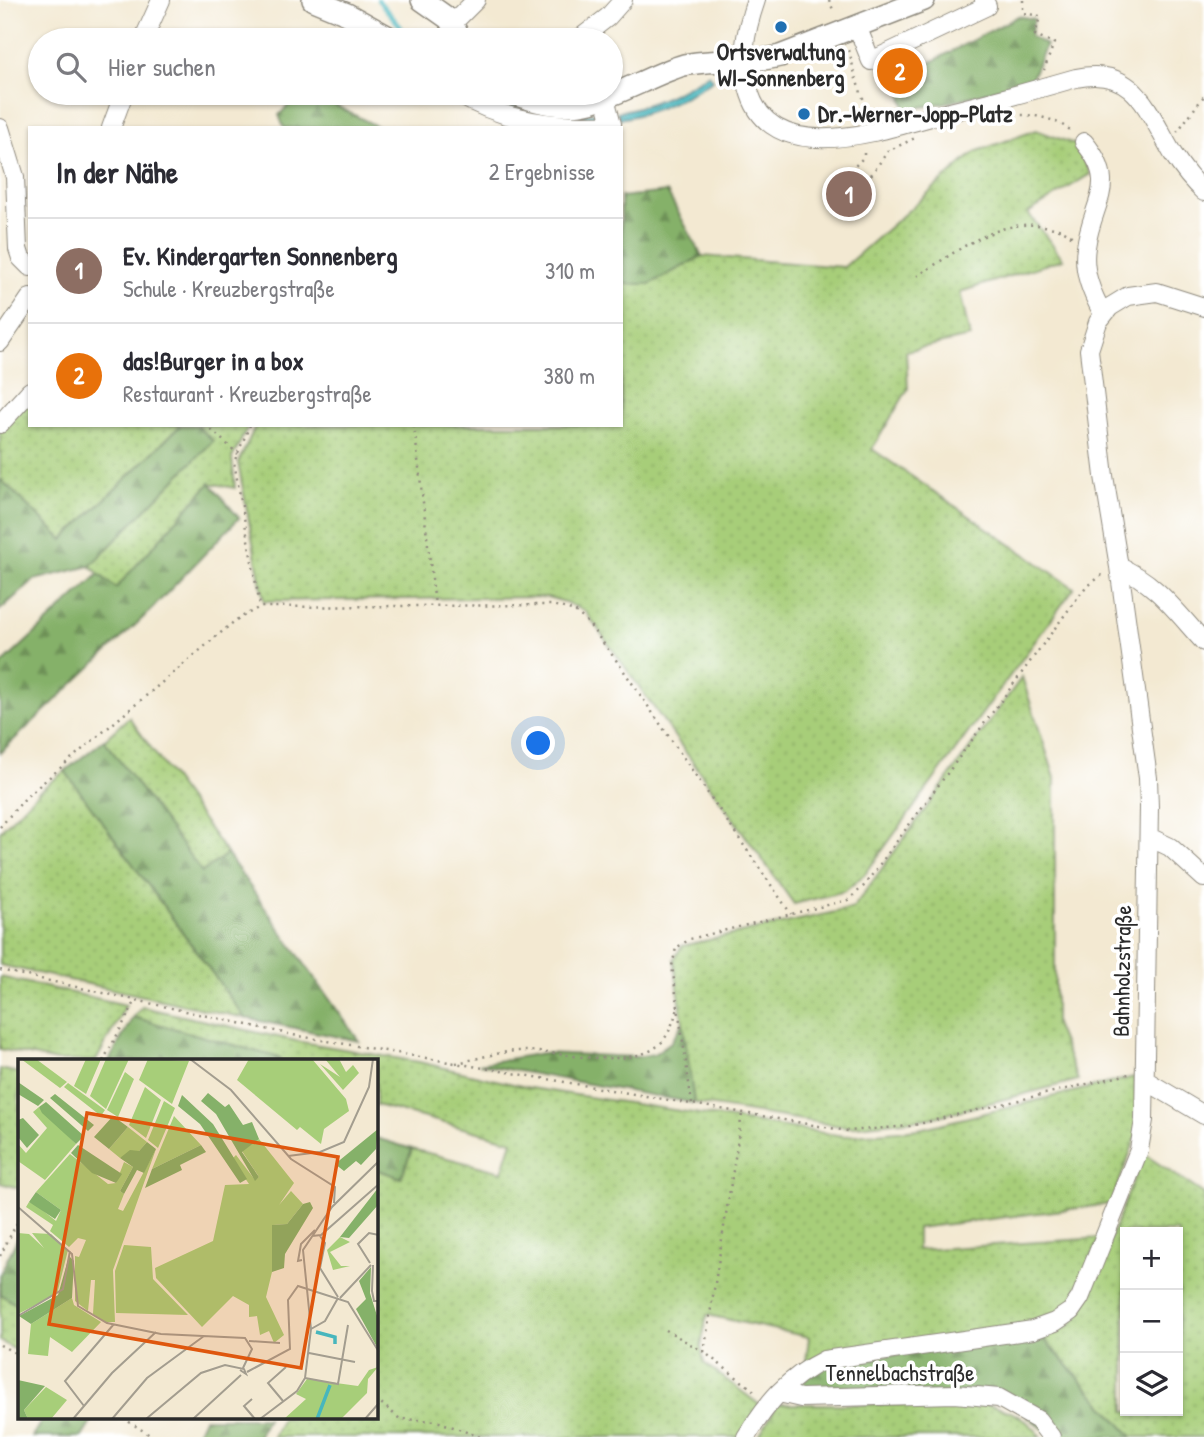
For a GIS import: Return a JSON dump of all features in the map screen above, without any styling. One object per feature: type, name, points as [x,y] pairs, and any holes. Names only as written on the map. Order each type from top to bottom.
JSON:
[{"type":"main road","points":[[313,0],[372,28]]},
{"type":"main road","points":[[422,0],[453,28]]},
{"type":"main road","points":[[623,91],[677,67],[780,56],[923,0]]},
{"type":"main road","points":[[556,105],[577,105]]},
{"type":"street","points":[[149,28],[162,0]]},
{"type":"street","points":[[459,28],[476,0]]},
{"type":"street","points":[[594,28],[608,17],[622,0]]},
{"type":"street","points":[[756,0],[745,33],[743,60],[752,100],[763,116],[778,128],[805,138],[875,133],[1085,76],[1102,76],[1121,82],[1144,101],[1168,145],[1188,175],[1204,192]]},
{"type":"street","points":[[858,26],[871,61],[987,6],[984,0]]},
{"type":"street","points":[[112,126],[120,105]]},
{"type":"street","points":[[481,105],[500,114],[560,126],[612,124],[606,105]]},
{"type":"street","points":[[0,128],[15,177],[18,249],[21,258],[28,265]]},
{"type":"street","points":[[1084,142],[1098,160],[1102,174],[1102,190],[1088,235],[1085,262],[1094,298],[1103,314],[1128,296],[1147,292],[1167,294],[1204,307]]},
{"type":"street","points":[[0,342],[28,302]]},
{"type":"street","name":"Bahnholzstraße","points":[[746,1437],[773,1397],[808,1368],[824,1360],[1033,1330],[1055,1322],[1071,1311],[1080,1298],[1139,1150],[1144,1121],[1145,1080],[1148,778],[1089,360],[1090,340],[1103,314]]},
{"type":"street","points":[[0,424],[28,393]]},
{"type":"street","points":[[1119,567],[1150,583],[1204,642]]},
{"type":"street","points":[[1149,838],[1170,847],[1204,878]]},
{"type":"street","points":[[1145,1080],[1204,1115]]},
{"type":"street","name":"Tennelbachstraße","points":[[773,1397],[955,1394],[999,1398],[1038,1420],[1051,1437]]},
{"type":"path","points":[[829,0],[834,12]]},
{"type":"path","points":[[1023,0],[1023,13],[1040,16],[1035,35],[1054,43],[1044,72],[1044,87]]},
{"type":"path","points":[[848,47],[867,108]]},
{"type":"path","points":[[1168,145],[1204,96]]},
{"type":"path","points":[[986,120],[1016,115],[1043,116],[1059,123],[1084,142]]},
{"type":"path","points":[[848,177],[850,171],[864,158],[863,146],[874,145],[875,133]]},
{"type":"path","points":[[871,176],[888,151],[922,135]]},
{"type":"path","points":[[917,276],[990,232],[1014,226],[1042,225],[1067,231],[1074,239]]},
{"type":"path","points":[[208,427],[238,454]]},
{"type":"path","points":[[249,427],[234,462],[260,607]]},
{"type":"path","points":[[414,427],[435,605]]},
{"type":"path","points":[[692,1105],[672,966],[676,948],[690,939],[848,900],[863,887],[1084,589],[1100,575],[1119,567]]},
{"type":"path","points":[[0,827],[27,796],[236,620],[260,607],[552,604],[575,611],[619,664],[791,914]]},
{"type":"path","points":[[0,970],[293,1035],[848,1131],[910,1126],[1128,1074],[1145,1080]]},
{"type":"path","points":[[104,1059],[135,1001]]},
{"type":"path","points":[[453,1063],[522,1051],[620,1058],[640,1056],[651,1051],[669,1032],[679,1006]]},
{"type":"path","points":[[704,1352],[742,1113]]},
{"type":"path","points":[[0,1256],[18,1222]]},
{"type":"path","points":[[666,1329],[773,1397]]},
{"type":"path","points":[[0,1345],[18,1355]]},
{"type":"path","points":[[378,1401],[400,1419],[437,1421],[480,1437]]},
{"type":"path","points":[[126,1420],[153,1437]]},
{"type":"green space","points":[[1018,16],[1034,19],[1030,36],[1046,45],[1031,80],[954,101],[906,110],[898,82]]},
{"type":"green space","points":[[289,105],[335,105],[376,126],[283,126],[279,115]]},
{"type":"green space","points":[[1036,130],[1077,145],[1090,174],[1028,213],[1063,259],[960,292],[970,337],[906,351],[908,389],[872,449],[1074,588],[865,874],[845,891],[794,904],[585,611],[547,597],[264,601],[238,463],[255,427],[623,427],[623,284],[650,284],[702,256],[844,267],[975,152]]},
{"type":"green space","points":[[667,192],[702,256],[650,284],[623,284],[623,197]]},
{"type":"green space","points":[[28,399],[28,427],[179,427],[63,540],[0,479],[0,430]]},
{"type":"green space","points":[[179,427],[198,427],[213,441],[90,566],[34,580],[0,610],[0,479],[63,540]]},
{"type":"green space","points":[[198,427],[248,427],[232,458],[235,488],[210,483],[116,589],[90,566],[213,441]]},
{"type":"green space","points":[[210,483],[239,518],[147,614],[0,753],[0,666],[99,574],[116,588]]},
{"type":"green space","points":[[1022,677],[1055,778],[1055,1024],[1078,1080],[931,1118],[847,1127],[694,1103],[674,959],[682,946],[853,908]]},
{"type":"green space","points":[[129,717],[227,854],[202,873],[104,740]]},
{"type":"green space","points":[[104,740],[202,872],[227,854],[359,1041],[245,1018],[65,771]]},
{"type":"green space","points":[[65,771],[245,1018],[0,965],[0,831],[38,792]]},
{"type":"green space","points":[[0,977],[126,1005],[97,1059],[47,1059],[0,1049]]},
{"type":"green space","points":[[142,1007],[296,1041],[419,1062],[530,1088],[844,1136],[919,1129],[1134,1077],[1139,1129],[1111,1204],[917,1228],[917,1250],[1100,1238],[1069,1309],[1054,1320],[806,1361],[809,1337],[707,1315],[701,1347],[704,1363],[760,1405],[742,1437],[273,1437],[281,1420],[378,1420],[378,1170],[401,1178],[412,1149],[502,1172],[512,1141],[378,1106],[378,1059],[278,1059],[133,1017]]},
{"type":"green space","points":[[133,1017],[280,1058],[280,1059],[110,1059]]},
{"type":"green space","points":[[683,1023],[694,1103],[479,1064],[543,1053],[637,1057],[654,1054],[671,1042]]},
{"type":"green space","points":[[0,1069],[18,1073],[18,1188],[0,1183]]},
{"type":"green space","points":[[378,1139],[412,1149],[401,1178],[378,1170]]},
{"type":"green space","points":[[1144,1154],[1204,1194],[1204,1437],[1132,1437],[1041,1336],[1067,1327],[1079,1316]]},
{"type":"green space","points":[[18,1237],[18,1305],[0,1294],[0,1274]]},
{"type":"green space","points":[[0,1294],[18,1305],[18,1351],[0,1341]]},
{"type":"green space","points":[[1041,1336],[1132,1437],[1053,1437],[1000,1394],[811,1394],[802,1385],[810,1372],[831,1363]]},
{"type":"green space","points":[[778,1404],[986,1405],[1017,1415],[1041,1437],[758,1437]]},
{"type":"green space","points":[[42,1420],[93,1420],[82,1437],[32,1437]]},
{"type":"green space","points":[[203,1420],[266,1420],[258,1437],[195,1437]]},
{"type":"water","points":[[709,74],[713,80],[680,99],[645,113],[620,119],[617,112],[665,98]]},
{"type":"water","points":[[497,105],[526,105],[565,114],[604,113],[605,123],[533,118]]},
{"type":"waterway","points":[[378,0],[401,27]]},
{"type":"place","name":"Ortsverwaltung WI-Sonnenberg","points":[[781,27]]},
{"type":"place","name":"das!Burger in a box","points":[[900,71]]},
{"type":"place","name":"Dr.-Werner-Jopp-Platz","points":[[804,114]]},
{"type":"place","name":"Ev. Kindergarten Sonnenberg","points":[[849,194]]}]
